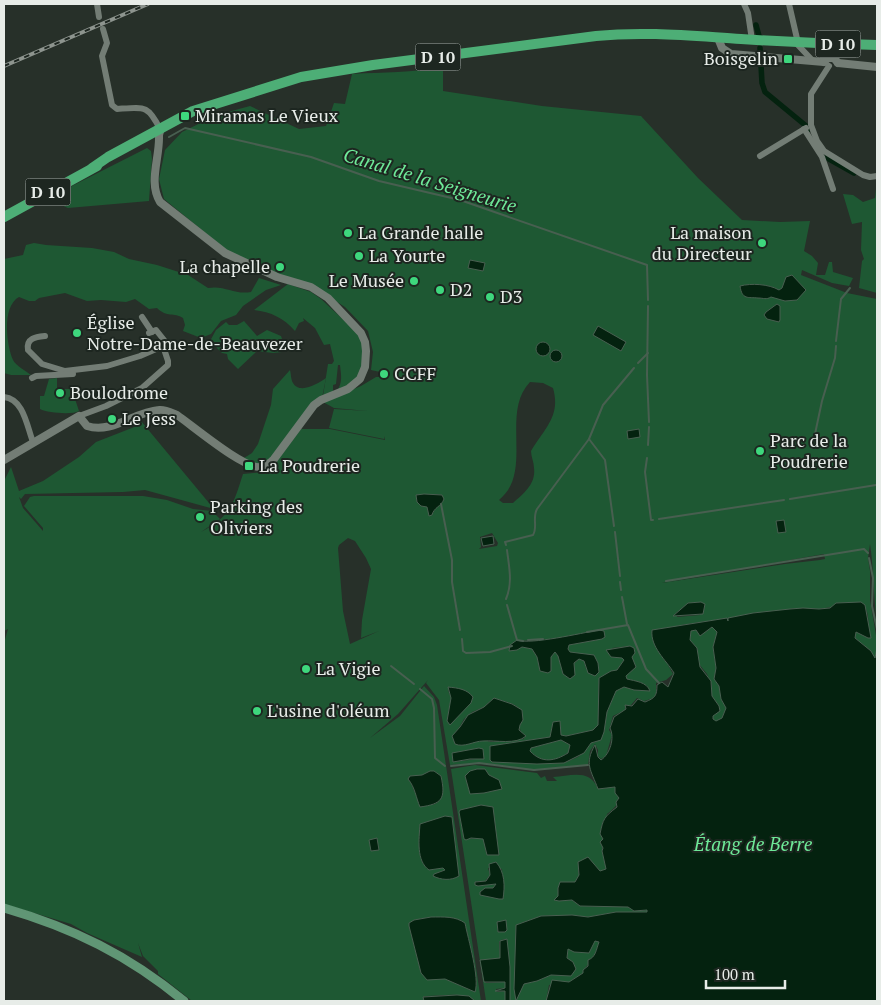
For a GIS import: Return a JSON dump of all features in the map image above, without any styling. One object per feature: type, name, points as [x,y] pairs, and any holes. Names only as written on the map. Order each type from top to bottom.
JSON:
[{"type":"main road","name":"D 10","points":[[4,217],[92,168],[132,150],[193,112],[283,82],[339,70],[596,36],[641,33],[797,43],[877,45]]},
{"type":"main road","name":"D 10","points":[[92,168],[108,157],[217,104]]},
{"type":"main road","points":[[4,908],[54,923],[113,952],[154,977],[184,1001]]},
{"type":"street","points":[[97,4],[99,17]]},
{"type":"street","points":[[744,4],[748,13],[752,40]]},
{"type":"street","points":[[789,4],[797,43],[812,61]]},
{"type":"street","points":[[79,416],[87,426],[102,429],[158,410],[171,412],[244,464],[261,467],[268,464],[314,406],[321,400],[356,383],[363,374],[366,351],[361,333],[328,298],[311,288],[277,277],[225,253],[160,202],[154,186],[160,133],[153,115],[143,108],[117,109],[112,104],[102,56],[107,43],[103,28]]},
{"type":"street","points":[[718,38],[722,48],[731,54],[812,61],[826,64]]},
{"type":"street","points":[[877,67],[838,62],[834,58],[828,58],[811,94],[812,125],[824,151],[863,175],[877,176]]},
{"type":"street","points":[[760,156],[812,125]]},
{"type":"street","points":[[804,129],[822,157],[833,189]]},
{"type":"street","points":[[4,460],[79,416],[106,406],[142,388],[168,365],[164,340],[152,332],[142,317]]},
{"type":"street","points":[[45,336],[35,337],[28,342],[28,350],[36,360],[60,370],[82,369],[115,363],[140,356],[163,346],[166,355]]},
{"type":"street","points":[[32,378],[75,374],[82,369]]},
{"type":"street","points":[[4,397],[17,402],[24,415],[33,442]]},
{"type":"green space","name":"Parc de la Poudrerie","points":[[443,67],[443,91],[542,106],[641,116],[698,178],[742,220],[810,221],[804,251],[818,263],[816,275],[825,275],[829,262],[832,262],[833,272],[853,278],[849,286],[832,283],[802,270],[801,275],[847,293],[877,299],[877,621],[870,544],[868,558],[870,600],[877,641],[876,657],[855,638],[856,632],[868,638],[868,614],[861,602],[819,609],[790,609],[681,625],[668,665],[673,674],[666,680],[656,683],[654,698],[644,701],[637,698],[631,705],[625,705],[625,710],[613,716],[609,730],[612,735],[606,756],[601,759],[598,756],[595,744],[590,751],[588,765],[533,770],[479,763],[450,765],[439,700],[426,683],[428,680],[398,714],[370,738],[400,716],[424,686],[434,697],[437,705],[481,1001],[452,995],[426,996],[423,997],[424,1001],[192,1001],[158,974],[158,971],[143,956],[138,943],[142,957],[71,924],[4,904],[4,643],[8,629],[4,631],[4,481],[11,467],[19,491],[43,481],[79,457],[96,442],[137,426],[141,421],[214,509],[145,490],[25,494],[21,499],[19,497],[23,508],[43,531],[43,528],[24,506],[30,497],[143,496],[167,500],[193,509],[212,511],[220,519],[201,532],[219,521],[230,509],[243,474],[263,472],[275,464],[301,429],[330,429],[385,440],[384,436],[384,439],[329,428],[334,409],[368,411],[334,408],[323,402],[361,386],[376,377],[381,377],[380,372],[371,370],[373,352],[368,331],[345,307],[310,285],[275,274],[236,258],[164,199],[159,179],[165,150],[182,132],[217,115],[250,106],[299,129],[326,126],[334,103],[345,104],[352,74]],"holes":[[[530,382],[543,383],[553,388],[555,398],[553,414],[531,451],[534,466],[533,479],[525,492],[513,503],[503,503],[499,500],[509,488],[514,474],[517,410],[521,395]],[[417,495],[442,495],[432,515],[429,514],[429,509]],[[492,533],[498,543],[497,546],[479,549],[481,547],[480,537]],[[348,538],[355,541],[371,569],[362,620],[361,638],[379,631],[350,644],[343,611],[338,548]],[[824,554],[825,559],[785,564],[662,583]],[[698,602],[700,615],[677,617],[676,613],[688,604]],[[602,639],[569,645],[568,649],[570,652],[582,655],[589,654],[586,669],[584,661],[579,659],[563,674],[555,652],[551,657],[551,666],[540,671],[537,657],[532,649],[522,647],[517,650],[517,640]],[[630,646],[632,665],[626,676],[627,679],[640,682],[648,687],[634,690],[624,687],[616,691],[607,712],[604,732],[596,742],[591,743],[578,757],[564,763],[537,764],[490,759],[490,746],[550,737],[553,722],[561,726],[561,735],[566,736],[593,730],[598,725],[599,678],[617,670],[624,660],[612,648]],[[448,690],[471,703],[447,721],[451,698]],[[494,698],[514,704],[522,714],[523,720],[520,727],[524,739],[491,742],[456,733],[464,719],[472,712],[484,707]],[[479,748],[476,759],[454,762],[453,753]],[[430,771],[434,771],[441,776],[443,785],[441,797],[432,805],[414,791],[411,783]],[[452,817],[446,880],[439,872],[445,870],[443,868],[437,869]],[[431,917],[453,918],[465,923],[475,968],[475,992],[445,979],[421,973],[409,923],[414,920]]]},
{"type":"green space","points":[[147,148],[151,151],[152,159],[149,201],[68,208],[57,203],[64,196],[63,192],[70,187]]},
{"type":"green space","points":[[877,180],[877,293],[859,288],[862,261],[864,259],[861,250],[862,222],[852,224],[843,194],[853,195],[863,202],[875,198]]},
{"type":"green space","points":[[34,243],[92,248],[114,252],[129,259],[157,265],[188,275],[208,288],[214,287],[245,293],[251,292],[259,278],[281,285],[266,290],[243,306],[236,315],[221,321],[211,334],[201,338],[183,331],[185,325],[183,318],[164,313],[157,308],[149,309],[135,299],[126,302],[87,301],[65,293],[39,298],[35,301],[19,297],[10,308],[7,335],[14,362],[31,375],[11,375],[4,373],[4,259],[23,255],[26,245]]},
{"type":"green space","points":[[288,284],[311,292],[321,299],[361,336],[364,352],[360,375],[355,382],[337,391],[341,378],[340,365],[338,365],[333,392],[323,396],[328,364],[332,364],[334,361],[330,344],[324,345],[315,328],[303,318],[304,321],[299,323],[295,331],[277,316],[254,310]]},
{"type":"green space","points":[[244,321],[257,336],[267,330],[281,336],[284,345],[282,352],[257,351],[238,369],[228,359],[227,354],[222,353],[210,341],[216,330],[226,322],[229,325],[237,325]]},
{"type":"green space","points":[[290,370],[293,383],[300,388],[310,387],[326,378],[322,398],[269,461],[253,464],[244,458],[252,453],[258,444],[271,405],[273,389]]},
{"type":"green space","name":"Boulodrome","points":[[57,378],[57,389],[75,389],[75,399],[79,411],[60,413],[40,409],[40,396],[44,396],[49,379]]},
{"type":"green space","points":[[712,627],[717,632],[713,647],[716,668],[714,679],[719,686],[721,699],[726,708],[721,720],[716,722],[713,719],[713,715],[719,706],[712,696],[712,685],[707,674],[699,664],[697,648],[690,640],[691,631],[696,630],[700,636]]},
{"type":"green space","points":[[561,740],[570,745],[568,753],[558,758],[549,760],[539,758],[530,751],[531,748]]},
{"type":"green space","points":[[475,765],[537,773],[541,778],[545,776],[547,781],[557,781],[553,777],[579,775],[590,778],[598,789],[615,787],[618,800],[614,808],[607,814],[602,851],[606,869],[600,871],[578,869],[579,875],[575,882],[558,888],[559,901],[572,900],[580,906],[628,907],[634,911],[647,910],[647,912],[616,912],[588,917],[572,915],[541,916],[516,925],[516,1000],[524,984],[551,975],[571,976],[573,962],[567,958],[568,949],[595,941],[599,942],[594,955],[583,973],[569,982],[549,985],[546,1001],[510,1001],[510,967],[506,939],[499,942],[500,958],[480,961],[486,983],[505,982],[505,988],[496,989],[497,992],[505,991],[505,1001],[486,1001],[451,769]],"holes":[[[485,769],[489,775],[465,776],[470,771]],[[481,805],[493,807],[497,849],[499,852],[495,855],[486,853],[484,839],[464,839],[460,810]],[[488,868],[502,869],[503,894],[493,888],[496,884],[478,886],[475,882],[485,881],[490,875]],[[506,920],[505,931],[498,932],[497,922]]]},
{"type":"water","points":[[470,260],[485,263],[483,271],[468,268]]},
{"type":"water","points":[[792,275],[806,290],[797,300],[785,301],[771,297],[766,299],[748,297],[742,294],[740,286],[744,285],[765,285],[779,290],[782,288],[786,277]]},
{"type":"water","points":[[777,304],[780,306],[779,322],[767,319],[764,315]]},
{"type":"water","points":[[598,326],[626,342],[621,351],[593,335]]},
{"type":"water","points":[[543,342],[548,344],[550,349],[548,354],[543,356],[538,354],[536,349],[538,344]]},
{"type":"water","points":[[554,350],[558,350],[562,356],[558,362],[554,362],[550,358],[550,354]]},
{"type":"water","points":[[639,429],[640,437],[628,439],[627,431]]},
{"type":"water","points":[[416,495],[442,495],[444,499],[432,515],[429,516],[427,507],[421,506],[417,502]]},
{"type":"water","points":[[784,520],[786,532],[778,533],[776,521]]},
{"type":"water","points":[[493,536],[494,544],[483,546],[481,538]]},
{"type":"water","points":[[701,602],[705,604],[703,614],[673,616],[688,603]]},
{"type":"water","name":"Étang de Berre","points":[[861,602],[865,605],[871,638],[856,632],[855,638],[871,651],[875,658],[877,648],[877,1001],[546,1001],[552,980],[569,982],[583,973],[583,970],[588,966],[588,960],[593,957],[599,942],[595,941],[589,953],[574,952],[568,949],[567,958],[573,962],[576,969],[571,976],[551,975],[524,984],[516,1001],[514,989],[516,925],[541,916],[572,915],[588,917],[616,912],[647,912],[647,910],[634,911],[628,907],[580,906],[572,900],[554,900],[558,896],[560,882],[575,882],[579,875],[578,862],[588,857],[600,871],[606,869],[603,848],[600,842],[603,839],[600,834],[605,819],[617,807],[616,802],[619,798],[615,793],[615,787],[598,789],[589,762],[595,745],[598,757],[601,760],[607,754],[612,741],[610,728],[614,717],[626,709],[625,705],[632,706],[638,699],[645,702],[651,699],[657,692],[657,685],[662,682],[668,687],[674,673],[656,648],[653,642],[652,630],[727,618],[728,621],[728,618],[753,613],[803,608],[830,608],[836,603]],"holes":[[[712,627],[717,632],[713,647],[716,668],[714,679],[719,686],[721,699],[726,708],[722,718],[716,721],[713,719],[713,716],[720,711],[712,696],[711,681],[700,667],[697,648],[690,640],[691,631],[696,630],[700,636]]]},
{"type":"water","points":[[599,630],[604,631],[605,637],[602,639],[569,645],[568,649],[570,652],[594,655],[598,663],[599,672],[595,676],[588,673],[584,661],[579,659],[574,663],[575,675],[570,679],[563,674],[555,652],[551,657],[551,671],[548,673],[540,671],[537,657],[532,649],[522,647],[509,651],[510,645],[517,640],[544,640]]},
{"type":"water","points":[[630,646],[634,648],[635,653],[632,657],[636,667],[626,676],[627,679],[644,684],[650,691],[624,687],[616,691],[607,712],[601,740],[591,743],[584,753],[564,763],[537,764],[492,762],[490,760],[490,746],[550,737],[553,722],[560,721],[561,735],[566,736],[593,730],[598,725],[599,678],[611,671],[617,670],[624,660],[611,657],[606,650]],"holes":[[[561,740],[570,745],[568,753],[549,760],[539,758],[530,751],[531,748]]]},
{"type":"water","points":[[448,687],[459,688],[473,697],[471,703],[450,725],[447,721],[451,698]]},
{"type":"water","points":[[494,698],[512,704],[522,710],[523,720],[519,730],[526,736],[522,739],[511,741],[480,741],[462,745],[455,744],[452,736],[468,715],[484,707]]},
{"type":"water","points":[[479,748],[483,749],[484,759],[453,762],[452,753]]},
{"type":"water","points":[[485,769],[489,775],[499,780],[502,789],[470,794],[465,776],[470,771]]},
{"type":"water","points":[[434,771],[441,776],[443,790],[441,799],[433,804],[420,807],[414,789],[408,779],[410,776],[422,775]]},
{"type":"water","points":[[481,805],[493,807],[499,855],[487,855],[483,839],[464,839],[460,810]]},
{"type":"water","points":[[445,816],[452,817],[459,876],[449,879],[433,876],[445,870],[443,868],[429,870],[422,861],[419,849],[420,824]]},
{"type":"water","points":[[377,838],[379,850],[371,851],[369,840]]},
{"type":"water","points":[[496,862],[504,879],[503,899],[480,895],[480,892],[485,888],[493,888],[496,884],[475,885],[475,882],[486,881],[490,875],[489,864]]},
{"type":"water","points":[[431,917],[453,918],[465,923],[475,968],[475,992],[445,979],[427,980],[421,973],[409,923],[414,920]]},
{"type":"water","points":[[506,920],[507,930],[505,932],[498,932],[497,922]]},
{"type":"water","points":[[507,939],[510,967],[510,1001],[505,1001],[505,991],[495,991],[505,988],[505,982],[484,982],[480,960],[500,958],[500,941]]},
{"type":"water","points":[[469,996],[475,1001],[424,1001],[423,997]]},
{"type":"waterway","points":[[756,25],[759,36]]},
{"type":"waterway","points":[[760,48],[762,83],[765,92],[805,125],[808,130]]},
{"type":"waterway","name":"Canal de la Seigneurie","points":[[169,137],[185,128],[311,157],[379,181],[460,200],[647,265],[648,300]]},
{"type":"waterway","points":[[820,151],[822,155],[854,173]]},
{"type":"waterway","points":[[836,341],[841,299],[850,288]]},
{"type":"waterway","points":[[648,306],[647,375],[649,422]]},
{"type":"waterway","points":[[812,448],[822,401],[835,358],[836,346]]},
{"type":"waterway","points":[[638,363],[648,353]]},
{"type":"waterway","points":[[506,545],[505,542],[533,535],[537,509],[589,439],[603,405],[634,368]]},
{"type":"waterway","points":[[648,445],[649,427]]},
{"type":"waterway","points":[[589,439],[605,460],[614,526]]},
{"type":"waterway","points":[[647,458],[645,472],[651,520],[653,520]]},
{"type":"waterway","points":[[790,499],[876,485]]},
{"type":"waterway","points":[[659,519],[784,500]]},
{"type":"waterway","points":[[441,504],[452,560],[452,582],[460,630]]},
{"type":"waterway","points":[[615,532],[620,576]]},
{"type":"waterway","points":[[666,581],[864,549],[868,553]]},
{"type":"waterway","points":[[506,599],[510,581],[507,550]]},
{"type":"waterway","points":[[869,558],[873,578],[872,606],[877,629]]},
{"type":"waterway","points":[[620,582],[621,590]]},
{"type":"waterway","points":[[622,597],[627,624]]},
{"type":"waterway","points":[[507,605],[517,640],[523,641]]},
{"type":"waterway","points":[[587,632],[628,625],[646,669],[659,683]]},
{"type":"waterway","points":[[462,639],[463,651],[466,653],[490,652],[512,646]]},
{"type":"waterway","points":[[528,640],[543,639]]},
{"type":"waterway","points":[[391,666],[414,684]]},
{"type":"waterway","points":[[420,689],[432,699],[434,708],[435,758],[445,766]]},
{"type":"waterway","points":[[451,766],[479,763],[534,770],[588,765]]},
{"type":"railway","points":[[4,66],[148,4]]},
{"type":"place","name":"Boisgelin","points":[[788,59]]},
{"type":"place","name":"Miramas Le Vieux","points":[[185,116]]},
{"type":"place","name":"La Grande halle","points":[[348,233]]},
{"type":"place","name":"La maison du Directeur","points":[[762,243]]},
{"type":"place","name":"La Yourte","points":[[359,256]]},
{"type":"place","name":"La chapelle","points":[[280,267]]},
{"type":"place","name":"Le Musée","points":[[414,281]]},
{"type":"place","name":"D2","points":[[440,290]]},
{"type":"place","name":"D3","points":[[490,297]]},
{"type":"place","name":"Église Notre-Dame-de-Beauvezer","points":[[77,333]]},
{"type":"place","name":"CCFF","points":[[384,374]]},
{"type":"place","name":"Boulodrome","points":[[60,393]]},
{"type":"place","name":"Le Jess","points":[[112,419]]},
{"type":"place","name":"Parc de la Poudrerie","points":[[760,451]]},
{"type":"place","name":"La Poudrerie","points":[[249,466]]},
{"type":"place","name":"Parking des Oliviers","points":[[200,517]]},
{"type":"place","name":"La Vigie","points":[[306,669]]},
{"type":"place","name":"L'usine d'oléum","points":[[257,711]]}]
